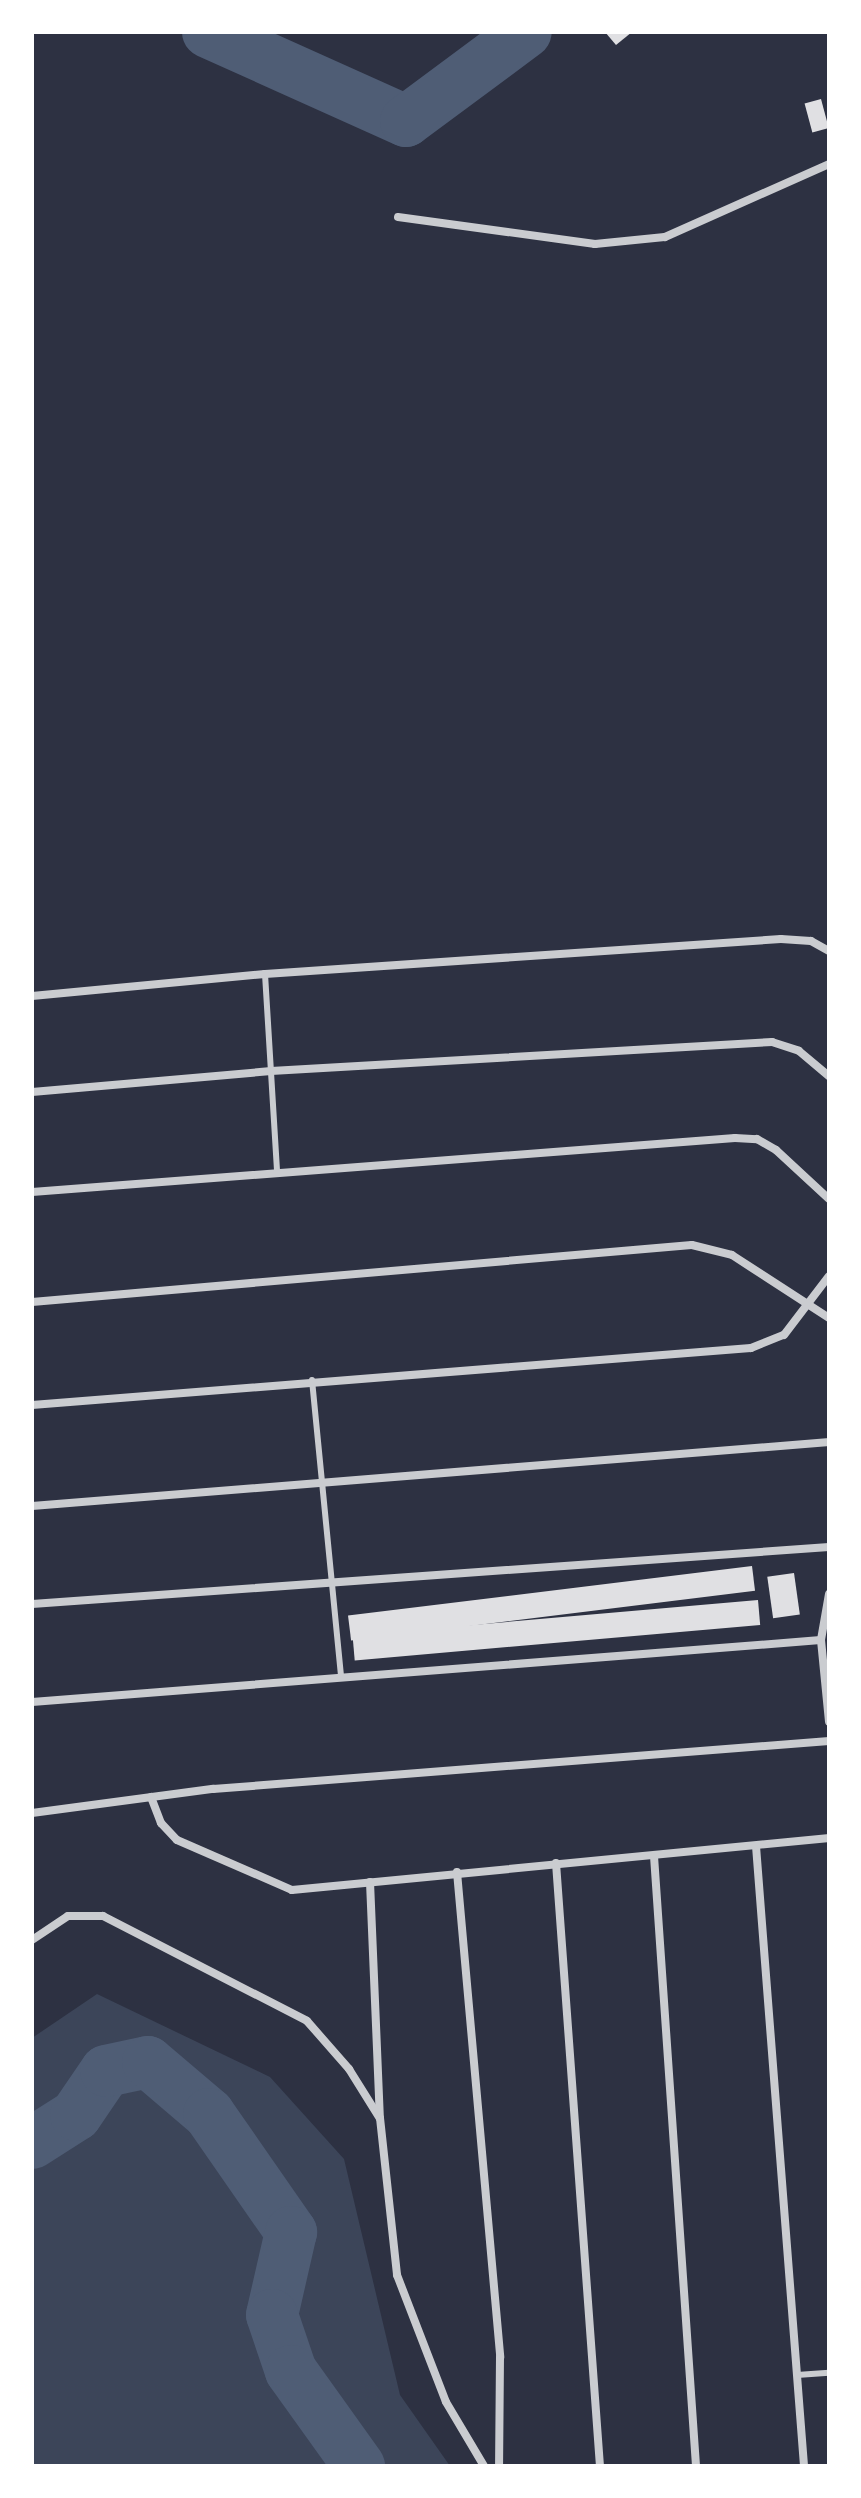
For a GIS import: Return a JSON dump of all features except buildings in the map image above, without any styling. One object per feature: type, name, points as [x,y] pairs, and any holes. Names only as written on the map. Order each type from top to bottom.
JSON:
[{"type":"street","points":[[398,217],[595,244],[665,237],[829,164]]},
{"type":"street","points":[[32,996],[265,974],[781,939],[811,941],[829,951]]},
{"type":"street","points":[[32,1092],[271,1071],[772,1042],[799,1051],[829,1076]]},
{"type":"street","points":[[32,1192],[757,1139],[829,1199]]},
{"type":"street","points":[[32,1302],[692,1245],[732,1255],[829,1318]]},
{"type":"street","points":[[32,1405],[312,1380],[751,1348],[784,1335],[829,1276]]},
{"type":"street","points":[[32,1506],[829,1442]]},
{"type":"street","points":[[32,1604],[829,1547]]},
{"type":"street","points":[[829,1594],[821,1640],[829,1722]]},
{"type":"street","points":[[32,1702],[821,1640]]},
{"type":"street","points":[[32,1813],[151,1797],[829,1741]]},
{"type":"street","points":[[151,1797],[161,1823],[177,1840],[264,1882],[292,1890],[829,1838]]},
{"type":"street","points":[[756,1846],[804,2466]]},
{"type":"street","points":[[654,1856],[696,2466]]},
{"type":"street","points":[[556,1863],[600,2466]]},
{"type":"street","points":[[457,1872],[500,2357],[499,2466]]},
{"type":"street","points":[[370,1882],[380,2118],[397,2275],[446,2402],[484,2466]]},
{"type":"street","points":[[32,1940],[68,1916],[103,1916],[307,2021],[349,2069],[380,2118]]},
{"type":"lane","points":[[265,974],[277,1173]]},
{"type":"lane","points":[[312,1380],[341,1678]]},
{"type":"lane","points":[[797,2375],[829,2373]]},
{"type":"shaded area","points":[[97,1994],[270,2077],[344,2159],[400,2395],[450,2466],[32,2466],[32,2038]]},
{"type":"waterway","points":[[208,32],[406,121],[526,32]]},
{"type":"waterway","points":[[32,2143],[76,2115],[106,2071],[148,2062],[209,2114],[291,2232],[272,2315],[291,2371],[359,2466]]}]
